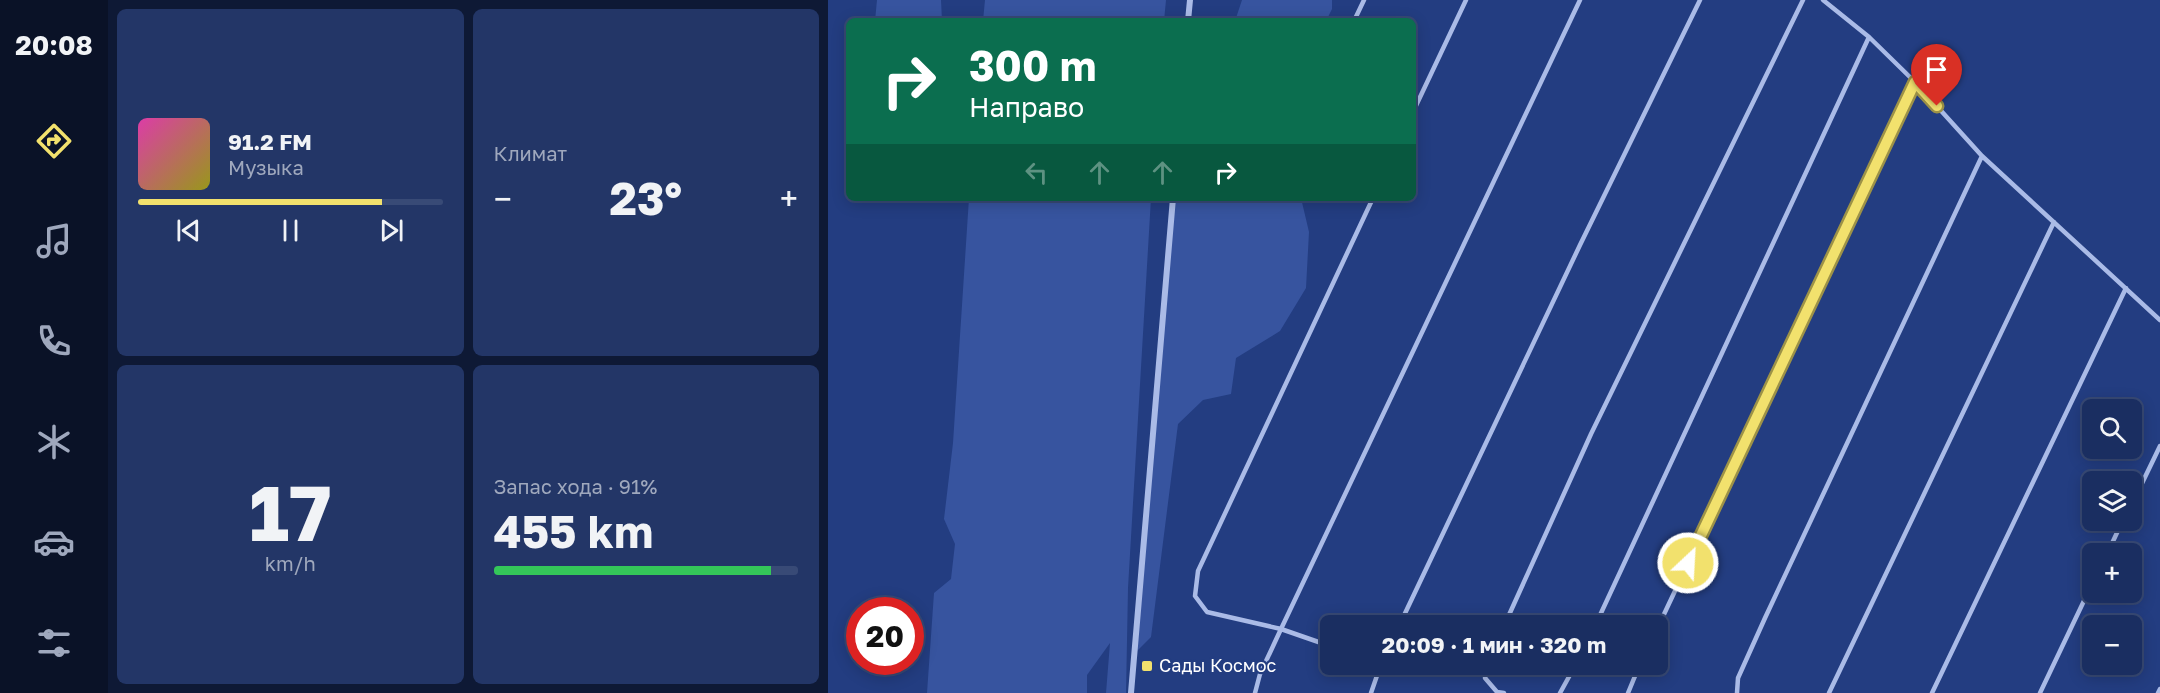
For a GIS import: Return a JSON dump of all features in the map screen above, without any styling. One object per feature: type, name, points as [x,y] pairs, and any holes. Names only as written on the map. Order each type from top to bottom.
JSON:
[{"type":"street","points":[[1188,18],[1190,0]]},
{"type":"street","points":[[1131,693],[1173,201]]},
{"type":"lane","points":[[1355,18],[1364,0]]},
{"type":"lane","points":[[1416,106],[1466,0]]},
{"type":"lane","points":[[1255,693],[1260,674],[1281,629],[1580,0]]},
{"type":"lane","points":[[1404,615],[1580,245],[1700,0]]},
{"type":"lane","points":[[1509,615],[1591,434],[1803,0]]},
{"type":"lane","points":[[1823,0],[1869,37],[1915,82],[1982,156],[2160,320]]},
{"type":"lane","points":[[1600,615],[1869,37]]},
{"type":"lane","points":[[1664,615],[1915,82]]},
{"type":"lane","points":[[1737,693],[1738,678],[1765,618],[1982,156]]},
{"type":"lane","points":[[1320,643],[1281,629],[1207,612],[1195,597],[1198,571],[1371,201]]},
{"type":"lane","points":[[1829,693],[2054,222]]},
{"type":"lane","points":[[1932,693],[2126,288]]},
{"type":"lane","points":[[2142,483],[2160,446]]},
{"type":"lane","points":[[2040,693],[2083,603]]},
{"type":"lane","points":[[1371,693],[1377,675]]},
{"type":"lane","points":[[1486,675],[1485,678],[1497,692],[1504,693]]},
{"type":"lane","points":[[1560,693],[1570,675]]},
{"type":"lane","points":[[1628,693],[1635,675]]},
{"type":"shaded area","points":[[877,0],[941,0],[942,18],[875,18]]},
{"type":"shaded area","points":[[985,0],[1166,0],[1164,18],[983,18]]},
{"type":"shaded area","points":[[1242,0],[1332,0],[1332,9],[1328,18],[1236,18]]},
{"type":"shaded area","points":[[969,201],[1151,201],[1128,588],[1126,693],[1106,693],[1110,643],[1087,675],[1087,693],[927,693],[934,593],[951,579],[955,544],[944,519],[953,443]]},
{"type":"shaded area","points":[[1175,201],[1302,201],[1309,232],[1306,288],[1280,331],[1236,358],[1231,394],[1203,400],[1178,424],[1151,637],[1137,651]]},
{"type":"place","name":"Сады Космос","points":[[1147,666]]},
{"type":"route","points":[[1688,563],[1915,82],[1937,106]]}]
